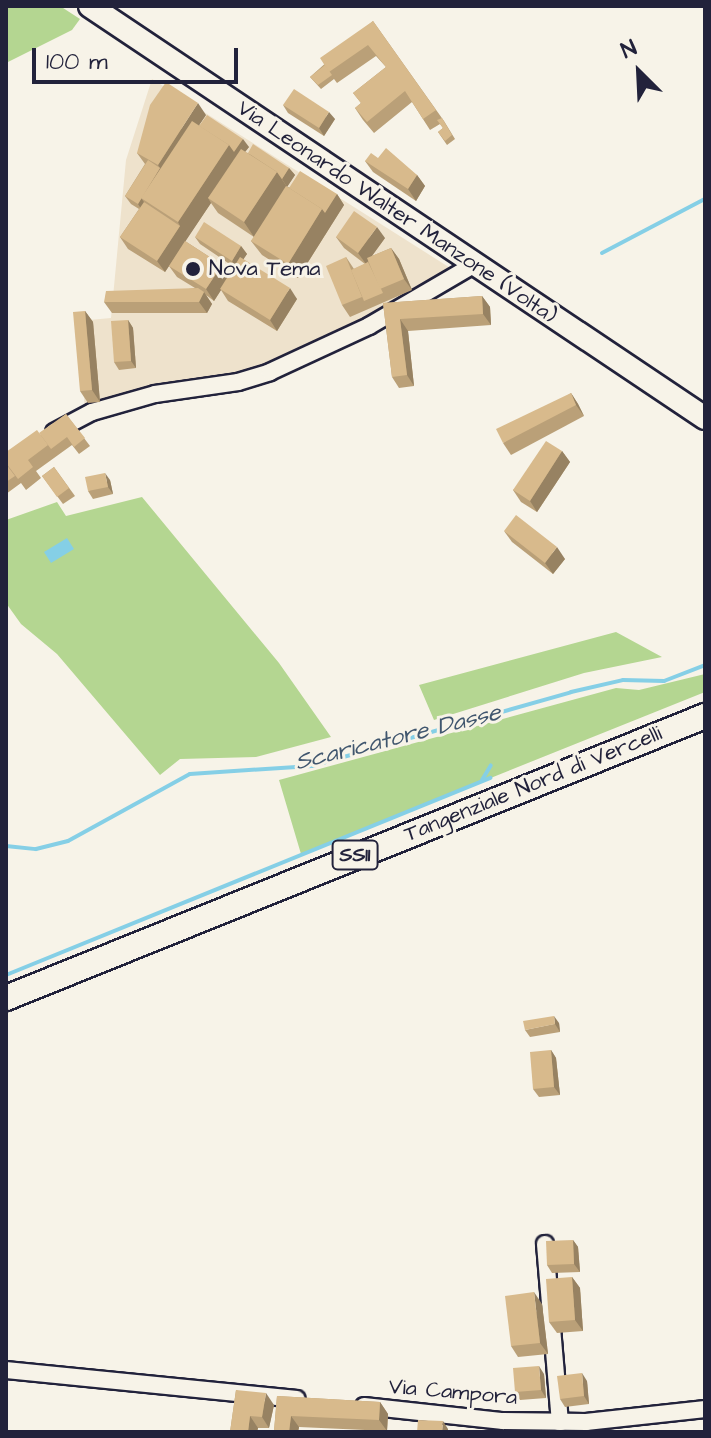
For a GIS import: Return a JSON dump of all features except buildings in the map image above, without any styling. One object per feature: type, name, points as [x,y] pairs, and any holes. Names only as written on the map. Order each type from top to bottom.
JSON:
[{"type":"main road","name":"Via Leonardo Walter Manzone (Volta)","points":[[90,6],[705,418]]},
{"type":"main road","name":"Tangenziale Nord di Vercelli","points":[[6,998],[705,716]]},
{"type":"street","points":[[40,443],[63,425],[92,412],[155,394],[270,372],[369,326],[475,264]]},
{"type":"street","points":[[545,1244],[560,1422]]},
{"type":"street","points":[[6,1370],[319,1401]]},
{"type":"street","name":"Via Campora","points":[[351,1404],[503,1421],[560,1422],[705,1409]]},
{"type":"shaded area","points":[[152,79],[455,271],[427,289],[259,369],[127,392],[85,410],[78,321],[111,318],[126,160]]},
{"type":"green space","points":[[6,6],[60,6],[80,19],[72,30],[6,63]]},
{"type":"green space","points":[[142,497],[279,663],[331,737],[256,757],[180,759],[160,775],[57,654],[21,624],[6,603],[6,520],[57,502],[66,516]]},
{"type":"green space","points":[[616,632],[662,657],[584,673],[434,720],[419,685]]},
{"type":"green space","points":[[705,674],[705,692],[301,854],[279,780],[616,688],[639,690]]},
{"type":"water","points":[[67,538],[74,549],[51,563],[44,552]]},
{"type":"waterway","points":[[602,253],[705,199]]},
{"type":"waterway","name":"Scaricatore Dasse","points":[[6,846],[36,849],[68,841],[190,774],[312,766],[571,692],[623,680],[664,681],[705,665]]},
{"type":"waterway","points":[[482,780],[491,765]]},
{"type":"waterway","points":[[6,975],[490,778]]},
{"type":"place","name":"Nova Tema","points":[[193,269]]}]
